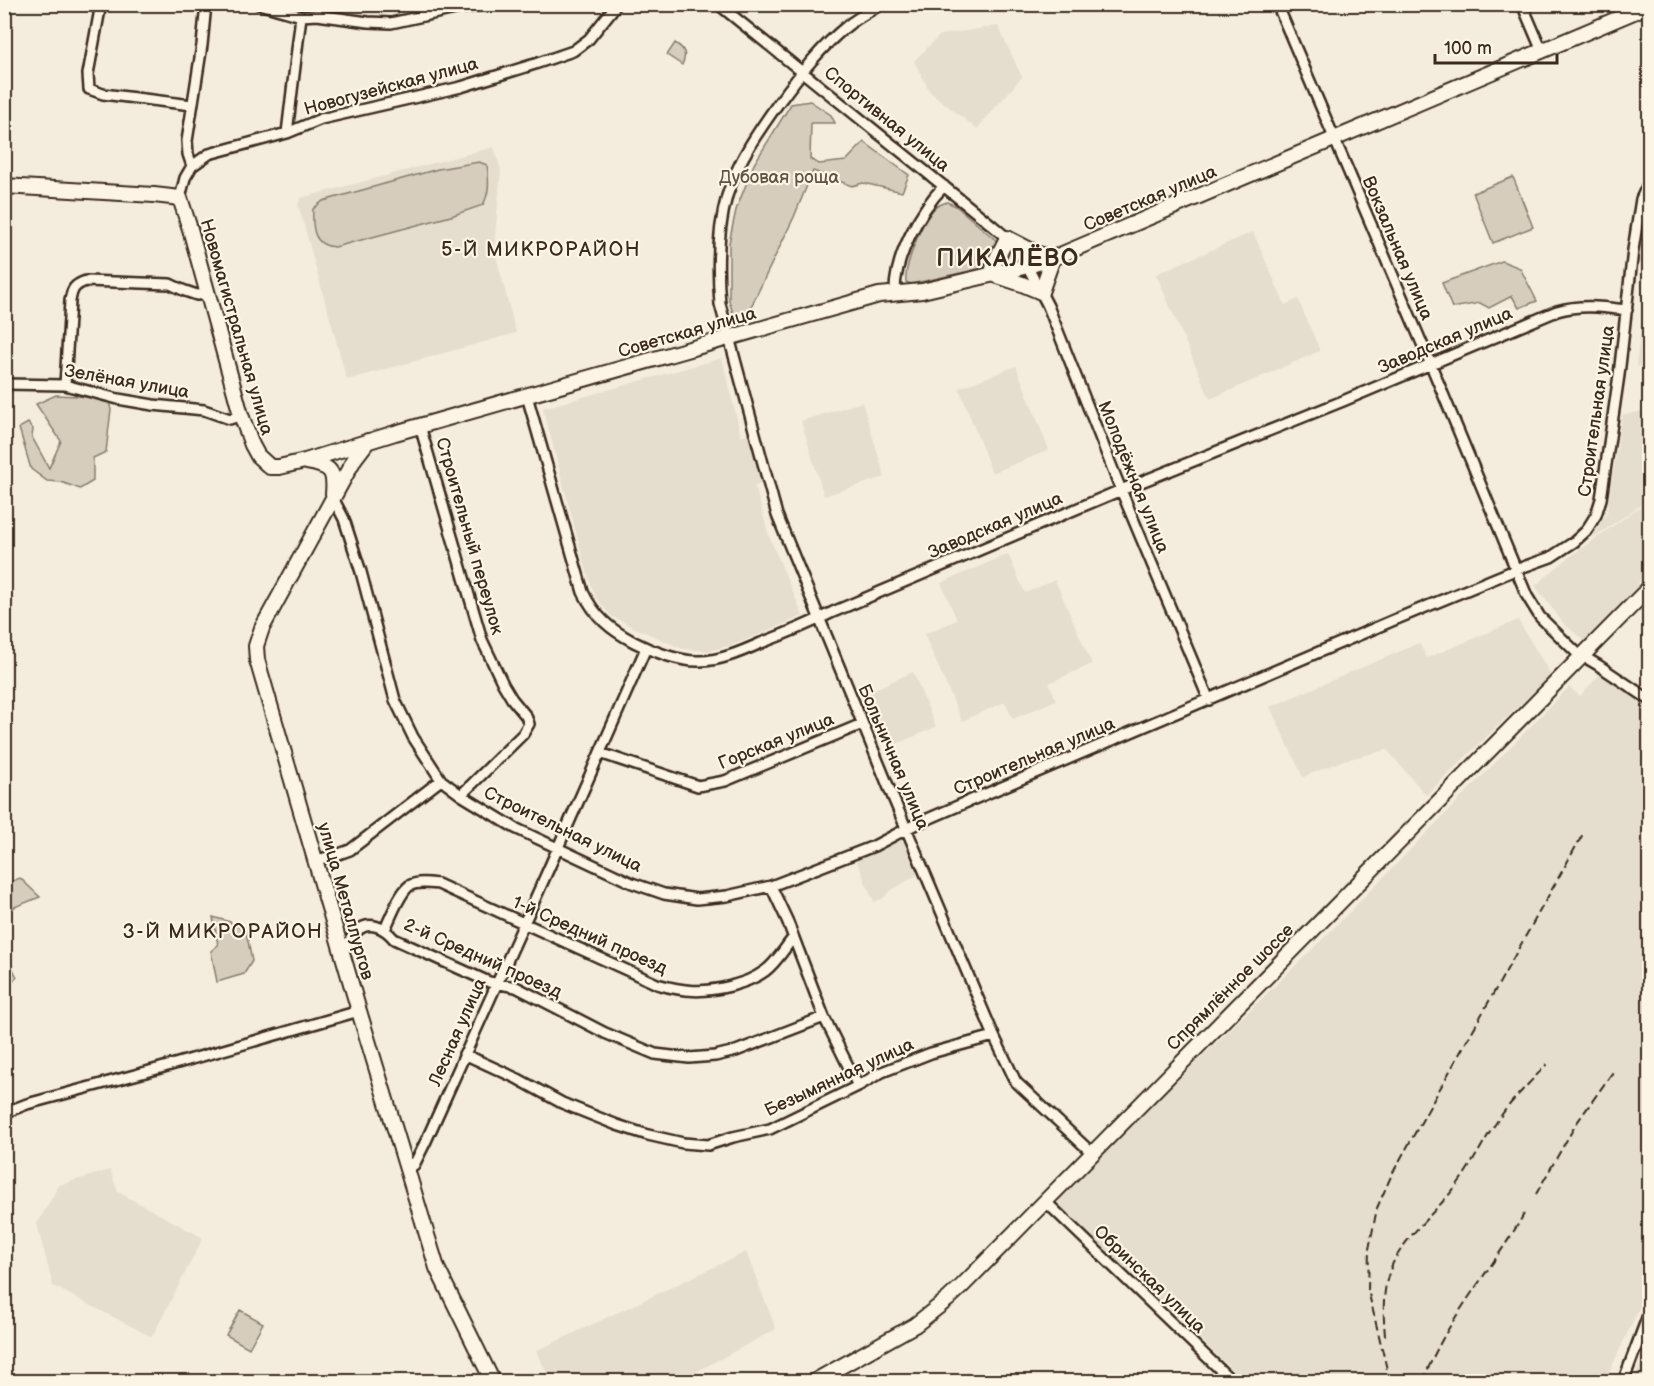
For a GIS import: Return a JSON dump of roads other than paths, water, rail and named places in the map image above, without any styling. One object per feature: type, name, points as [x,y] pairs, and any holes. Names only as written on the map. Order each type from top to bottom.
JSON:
[{"type":"street","points":[[102,4],[88,74],[89,89],[102,94],[192,105]]},
{"type":"street","points":[[4,186],[180,198],[183,184],[192,166],[187,141],[206,4]]},
{"type":"street","points":[[259,4],[301,16],[316,15],[368,22],[391,22],[492,4]]},
{"type":"street","name":"Спортивная улица","points":[[718,4],[1007,238],[1028,266]]},
{"type":"street","name":"Больничная улица","points":[[882,4],[849,24],[825,45],[757,133],[742,159],[727,196],[719,239],[717,275],[720,304],[777,514],[906,830],[994,1036],[1016,1082],[1092,1153]]},
{"type":"street","name":"Вокзальная улица","points":[[1277,4],[1527,596],[1540,617],[1576,652],[1650,700]]},
{"type":"street","points":[[1522,4],[1542,51]]},
{"type":"street","name":"Советская улица","points":[[368,441],[879,295],[922,291],[1053,258],[1650,5]]},
{"type":"street","name":"Новогузейская улица","points":[[192,166],[209,154],[287,133],[321,119],[461,87],[573,51],[589,39],[613,6]]},
{"type":"street","points":[[287,133],[301,16]]},
{"type":"street","name":"Строительная улица","points":[[333,498],[344,519],[361,572],[395,700],[413,737],[441,780],[460,795],[515,828],[632,883],[664,894],[697,899],[727,896],[771,886],[874,846],[987,793],[1515,570],[1551,557],[1574,542],[1586,531],[1596,515],[1605,478],[1633,250],[1641,199],[1650,180]]},
{"type":"street","points":[[895,293],[895,281],[902,256],[920,215],[944,186]]},
{"type":"street","name":"Новомагистральная улица","points":[[180,198],[242,415],[258,456],[270,467],[279,467],[368,441]]},
{"type":"street","points":[[1007,238],[1038,254],[1053,258],[1041,292],[992,274],[994,264],[1007,238]]},
{"type":"street","name":"Молодёжная улица","points":[[1028,266],[1068,356],[1209,700]]},
{"type":"street","points":[[65,385],[70,301],[72,291],[78,284],[86,281],[170,284],[197,295],[208,294]]},
{"type":"street","name":"Заводская улица","points":[[527,396],[584,592],[597,614],[609,627],[645,648],[679,658],[700,661],[732,655],[1121,490],[1343,401],[1536,319],[1569,308],[1600,306],[1627,310]]},
{"type":"street","name":"Зелёная улица","points":[[4,384],[65,385],[130,401],[204,410],[230,419],[242,415]]},
{"type":"street","name":"Строительный переулок","points":[[420,426],[482,640],[503,684],[526,716],[529,724],[523,734],[460,795]]},
{"type":"street","name":"улица Металлургов","points":[[368,441],[355,458],[262,628],[256,646],[258,670],[437,1268],[493,1382]]},
{"type":"street","points":[[305,461],[320,464],[332,473],[333,498]]},
{"type":"street","name":"Спрямлённое шоссе","points":[[813,1382],[903,1332],[941,1305],[962,1286],[1650,587]]},
{"type":"street","name":"Лесная улица","points":[[414,1165],[524,924],[645,648]]},
{"type":"street","name":"Горская улица","points":[[600,753],[698,786],[725,781],[862,724]]},
{"type":"street","points":[[316,860],[350,850],[441,780]]},
{"type":"street","name":"1-й Средний проезд","points":[[385,929],[409,887],[416,883],[438,884],[657,984],[690,992],[712,990],[750,980],[768,969],[793,938]]},
{"type":"street","points":[[771,886],[787,920],[824,1017],[858,1086]]},
{"type":"street","name":"2-й Средний проезд","points":[[342,950],[350,943],[355,933],[363,927],[374,926],[385,929],[394,939],[489,982],[516,987],[605,1033],[655,1054],[689,1058],[715,1056],[736,1051],[824,1017]]},
{"type":"street","points":[[9,1111],[359,1011]]},
{"type":"street","name":"Безымянная улица","points":[[464,1054],[562,1103],[617,1125],[648,1135],[708,1145],[770,1129],[882,1072],[931,1053],[994,1036]]},
{"type":"street","name":"Обринская улица","points":[[1044,1201],[1233,1382]]},
{"type":"street","points":[[1623,1382],[1650,1310]]},
{"type":"railway","points":[[1390,1382],[1368,1290],[1369,1249],[1377,1208],[1392,1174],[1583,834]]},
{"type":"railway","points":[[1385,1336],[1385,1290],[1389,1272],[1400,1251],[1459,1182],[1507,1107],[1547,1064]]},
{"type":"railway","points":[[1536,1194],[1576,1124],[1615,1069]]},
{"type":"railway","points":[[1423,1382],[1432,1359],[1456,1316],[1524,1214]]},
{"type":"district","name":"5-Й МИКРОРАЙОН","points":[[541,249]]},
{"type":"district","name":"ПИКАЛЁВО","points":[[1008,258]]},
{"type":"district","name":"3-Й МИКРОРАЙОН","points":[[223,931]]},
{"type":"park label","name":"Дубовая роща","points":[[779,177]]}]
